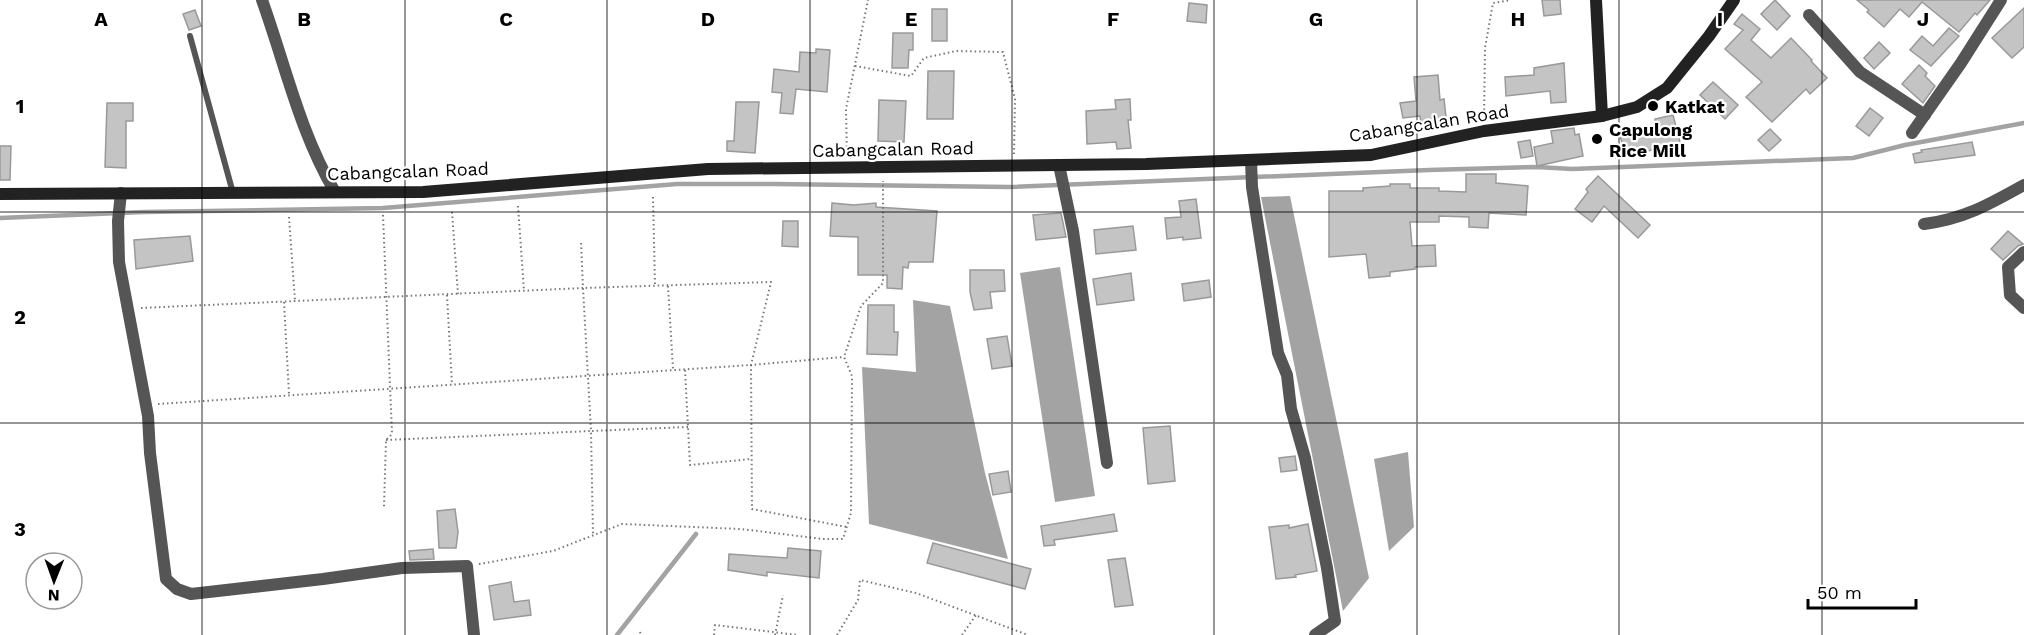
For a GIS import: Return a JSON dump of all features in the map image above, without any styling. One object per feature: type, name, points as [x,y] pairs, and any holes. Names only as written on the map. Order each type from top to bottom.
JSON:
[{"type":"street","points":[[262,0],[310,141],[322,171],[334,192]]},
{"type":"street","points":[[1596,0],[1602,116]]},
{"type":"street","name":"Cabangcalan Road","points":[[0,194],[423,192],[708,169],[1059,165],[1251,166],[1371,155],[1484,131],[1602,116],[1637,107],[1667,88],[1709,36],[1734,0]]},
{"type":"street","points":[[1912,133],[2001,0]]},
{"type":"street","points":[[1809,15],[1860,72],[1925,115]]},
{"type":"street","points":[[1059,165],[1073,231],[1107,463]]},
{"type":"street","points":[[1251,166],[1252,187],[1278,353],[1287,375],[1291,409],[1305,458],[1335,621],[1315,635]]},
{"type":"street","points":[[1924,224],[1947,221],[1976,211],[2024,185]]},
{"type":"street","points":[[120,193],[119,262],[150,428],[150,453],[166,579],[177,589],[191,594],[402,568],[467,566],[474,635]]},
{"type":"street","points":[[2024,252],[2008,267],[2010,295],[2024,308]]},
{"type":"lane","points":[[190,36],[233,193]]},
{"type":"path","points":[[848,168],[846,109],[868,0]]},
{"type":"path","points":[[1484,131],[1485,48],[1493,3],[1511,0]]},
{"type":"path","points":[[855,66],[911,76],[924,58],[956,51],[1003,52],[1015,99],[1014,166]]},
{"type":"path","points":[[467,566],[554,551],[621,524],[741,529],[843,539],[851,513],[852,376],[844,357],[861,306],[883,283],[881,200],[883,179]]},
{"type":"path","points":[[653,197],[655,286]]},
{"type":"path","points":[[518,206],[525,291]]},
{"type":"path","points":[[452,212],[458,294]]},
{"type":"path","points":[[383,215],[392,434],[386,440],[384,507]]},
{"type":"path","points":[[289,217],[295,301]]},
{"type":"path","points":[[581,241],[591,431],[593,535]]},
{"type":"path","points":[[127,309],[583,288],[771,282],[751,365],[752,509],[847,527]]},
{"type":"path","points":[[668,285],[673,369]]},
{"type":"path","points":[[447,294],[452,385]]},
{"type":"path","points":[[284,302],[289,394]]},
{"type":"path","points":[[146,405],[844,357]]},
{"type":"path","points":[[685,369],[690,465],[751,459]]},
{"type":"path","points":[[386,440],[688,427]]},
{"type":"path","points":[[837,635],[858,600],[860,580],[916,593],[1028,635]]},
{"type":"path","points":[[775,634],[783,595]]},
{"type":"path","points":[[962,635],[977,615]]},
{"type":"path","points":[[714,635],[715,625],[798,635]]},
{"type":"shaded area","points":[[1290,196],[1369,578],[1343,611],[1261,197]]},
{"type":"shaded area","points":[[1060,267],[1095,496],[1055,502],[1020,273]]},
{"type":"shaded area","points":[[913,300],[950,306],[985,473],[1008,559],[869,524],[862,367],[916,372]]},
{"type":"shaded area","points":[[1408,452],[1414,527],[1389,551],[1374,459]]},
{"type":"building","points":[[1542,0],[1560,0],[1561,14],[1544,16]]},
{"type":"building","points":[[1775,0],[1790,16],[1777,30],[1761,14]]},
{"type":"building","points":[[1857,0],[1990,0],[1959,32],[1922,2],[1909,17],[1900,9],[1884,27]]},
{"type":"building","points":[[1189,3],[1207,5],[1206,23],[1187,21]]},
{"type":"building","points":[[2024,8],[2024,47],[2012,58],[1992,38]]},
{"type":"building","points":[[932,9],[947,9],[947,41],[932,41]]},
{"type":"building","points":[[195,10],[201,26],[189,30],[183,14]]},
{"type":"building","points":[[1742,14],[1760,29],[1751,40],[1771,58],[1791,38],[1827,78],[1810,94],[1806,89],[1772,122],[1746,97],[1762,82],[1725,49],[1743,30],[1734,24]]},
{"type":"building","points":[[1949,28],[1959,36],[1931,66],[1910,50],[1922,36],[1933,46]]},
{"type":"building","points":[[893,33],[913,33],[913,50],[909,50],[908,68],[892,68]]},
{"type":"building","points":[[1879,42],[1890,53],[1874,69],[1864,58]]},
{"type":"building","points":[[816,49],[830,50],[827,92],[796,89],[793,114],[780,113],[782,93],[772,92],[774,69],[799,72],[800,52],[816,53]]},
{"type":"building","points":[[1564,63],[1566,102],[1551,103],[1550,91],[1506,96],[1505,77],[1534,75],[1534,68]]},
{"type":"building","points":[[1919,65],[1927,73],[1925,76],[1935,86],[1923,103],[1902,84]]},
{"type":"building","points":[[928,71],[954,71],[953,119],[927,119]]},
{"type":"building","points":[[1438,75],[1440,100],[1444,99],[1447,126],[1422,129],[1420,116],[1403,118],[1400,103],[1416,101],[1414,77]]},
{"type":"building","points":[[1713,82],[1738,105],[1725,119],[1700,95]]},
{"type":"building","points":[[1130,99],[1131,120],[1128,120],[1131,148],[1117,149],[1116,142],[1087,144],[1086,111],[1116,109],[1115,100]]},
{"type":"building","points":[[879,100],[906,101],[904,142],[878,141]]},
{"type":"building","points":[[736,102],[759,102],[755,153],[727,151],[727,141],[734,141]]},
{"type":"building","points":[[107,103],[133,103],[133,121],[126,121],[126,168],[105,167]]},
{"type":"building","points":[[1870,108],[1883,118],[1869,136],[1856,126]]},
{"type":"building","points":[[1673,115],[1682,150],[1663,155],[1662,148],[1615,158],[1624,149],[1619,133],[1656,125],[1655,119]]},
{"type":"building","points":[[1574,128],[1575,135],[1579,134],[1583,156],[1537,166],[1534,147],[1553,143],[1551,131]]},
{"type":"building","points":[[1770,129],[1781,140],[1769,151],[1758,140]]},
{"type":"building","points":[[1530,140],[1533,156],[1521,158],[1518,142]]},
{"type":"building","points":[[1972,142],[1975,155],[1915,163],[1913,154],[1922,152],[1921,150]]},
{"type":"building","points":[[0,146],[11,146],[10,180],[0,180]]},
{"type":"building","points":[[1466,174],[1496,174],[1496,183],[1528,186],[1526,215],[1489,213],[1488,228],[1469,227],[1469,217],[1439,216],[1439,222],[1410,222],[1412,246],[1435,245],[1436,266],[1390,272],[1390,276],[1369,278],[1366,254],[1329,257],[1329,191],[1363,191],[1363,188],[1410,184],[1410,188],[1439,188],[1439,191],[1466,192]]},
{"type":"building","points":[[1598,176],[1650,225],[1638,238],[1604,206],[1592,222],[1575,209],[1588,192],[1586,189]]},
{"type":"building","points":[[1196,199],[1201,238],[1167,239],[1165,218],[1181,217],[1179,201]]},
{"type":"building","points":[[832,203],[854,205],[876,203],[876,207],[937,211],[933,262],[909,262],[908,268],[903,267],[902,289],[887,288],[887,275],[858,275],[858,237],[830,236]]},
{"type":"building","points":[[1061,213],[1066,237],[1036,240],[1033,215]]},
{"type":"building","points":[[783,221],[798,221],[798,247],[782,246]]},
{"type":"building","points":[[1133,226],[1136,250],[1096,254],[1094,230]]},
{"type":"building","points":[[2008,231],[2023,244],[2003,260],[1991,249]]},
{"type":"building","points":[[190,236],[193,261],[136,269],[134,240]]},
{"type":"building","points":[[970,270],[1004,270],[1005,291],[990,292],[992,308],[974,310],[970,292]]},
{"type":"building","points":[[1131,273],[1134,300],[1097,305],[1093,279]]},
{"type":"building","points":[[1209,280],[1211,297],[1184,301],[1182,284]]},
{"type":"building","points":[[868,305],[894,305],[894,332],[898,332],[897,355],[867,354]]},
{"type":"building","points":[[1007,336],[1012,366],[992,369],[987,339]]},
{"type":"building","points":[[1170,426],[1175,481],[1148,484],[1143,428]]},
{"type":"building","points":[[1295,456],[1297,470],[1281,472],[1279,458]]},
{"type":"building","points":[[1008,471],[1011,492],[993,495],[989,474]]},
{"type":"building","points":[[455,509],[458,532],[456,548],[439,548],[437,511]]},
{"type":"building","points":[[1114,514],[1117,531],[1054,540],[1055,545],[1044,546],[1041,526]]},
{"type":"building","points":[[1308,524],[1317,571],[1295,575],[1296,577],[1276,579],[1269,527],[1289,525],[1289,528]]},
{"type":"building","points":[[933,543],[1031,569],[1025,589],[927,563]]},
{"type":"building","points":[[788,548],[821,551],[819,578],[767,572],[767,576],[728,570],[729,554],[787,558]]},
{"type":"building","points":[[433,549],[434,559],[410,560],[409,551]]},
{"type":"building","points":[[1125,558],[1133,605],[1115,607],[1108,560]]},
{"type":"building","points":[[511,582],[514,602],[529,600],[531,615],[494,620],[489,586]]},
{"type":"waterway","points":[[0,218],[144,212],[383,208],[677,184],[1009,187],[1429,170],[1537,167],[1572,169],[1853,158],[1905,145],[2024,123]]},
{"type":"waterway","points":[[617,635],[696,534]]},
{"type":"place","name":"Katkat","points":[[1653,106]]},
{"type":"place","name":"Capulong Rice Mill","points":[[1597,139]]}]
